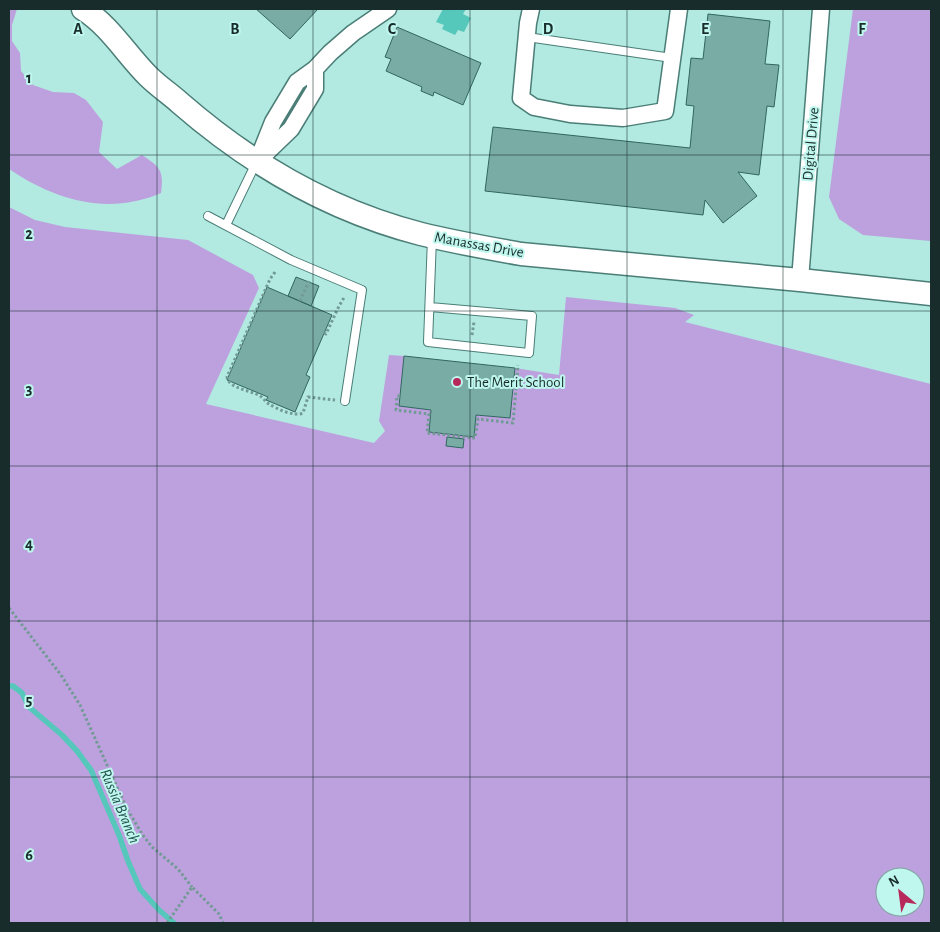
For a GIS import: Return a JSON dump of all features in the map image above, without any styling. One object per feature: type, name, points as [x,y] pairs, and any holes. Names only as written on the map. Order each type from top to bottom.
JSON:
[{"type":"main road","name":"Manassas Drive","points":[[91,12],[148,76],[194,116],[229,143],[257,162],[329,201],[369,218],[432,236],[521,254],[931,294]]},
{"type":"street","points":[[257,162],[272,122],[297,82],[315,69],[339,44],[388,9]]},
{"type":"street","points":[[531,9],[521,98],[534,107],[570,114],[623,118],[665,111],[679,9]]},
{"type":"street","name":"Digital Drive","points":[[800,280],[821,9]]},
{"type":"lane","points":[[527,37],[672,58]]},
{"type":"lane","points":[[226,225],[257,162]]},
{"type":"lane","points":[[208,216],[291,260],[362,290],[346,401]]},
{"type":"lane","points":[[430,306],[532,316],[529,353],[428,342],[432,236]]},
{"type":"path","points":[[275,272],[270,279],[227,380],[261,396],[269,404],[294,414],[302,413],[308,397],[346,401]]},
{"type":"path","points":[[300,301],[310,278]]},
{"type":"path","points":[[324,333],[326,334],[338,306],[345,296]]},
{"type":"path","points":[[471,346],[475,311]]},
{"type":"path","points":[[400,396],[397,396],[396,410],[429,414],[427,433],[475,438],[478,419],[512,423],[518,365]]},
{"type":"path","points":[[9,608],[61,675],[80,705],[126,807],[142,834],[152,847],[178,869],[218,914],[223,923]]},
{"type":"path","points":[[167,923],[192,887]]},
{"type":"shaded area","points":[[9,9],[17,9],[12,25],[12,41],[20,53],[21,71],[33,85],[53,92],[74,93],[86,100],[103,122],[99,152],[117,169],[142,155],[157,166],[161,174],[161,193],[141,200],[121,203],[101,204],[82,201],[45,189],[9,169]]},
{"type":"shaded area","points":[[853,9],[931,9],[931,241],[863,235],[839,219],[829,197]]},
{"type":"shaded area","points":[[9,207],[35,220],[65,227],[188,240],[253,275],[259,288],[206,404],[374,443],[385,431],[379,421],[389,355],[404,356],[399,406],[431,410],[474,436],[476,415],[510,418],[515,368],[559,375],[566,297],[675,308],[694,315],[685,322],[931,384],[931,923],[9,923]]},
{"type":"water","points":[[443,9],[466,9],[463,14],[471,18],[464,32],[458,30],[455,35],[442,29],[444,25],[436,22]]},
{"type":"building","points":[[256,9],[318,9],[290,39]]},
{"type":"building","points":[[708,14],[770,21],[765,64],[779,65],[774,107],[767,106],[759,175],[738,172],[757,196],[723,223],[705,200],[703,215],[485,191],[493,127],[690,148],[694,106],[686,105],[691,58],[703,59]]},
{"type":"building","points":[[397,27],[481,63],[463,105],[434,92],[433,96],[421,91],[422,87],[386,71],[391,59],[385,57]]},
{"type":"building","points":[[296,277],[319,286],[311,306],[288,296]]},
{"type":"building","points":[[267,287],[332,315],[306,375],[310,377],[295,412],[266,400],[268,397],[227,380]]},
{"type":"building","name":"The Merit School","points":[[404,356],[515,368],[510,418],[476,415],[474,437],[429,432],[431,410],[399,406]]},
{"type":"building","points":[[447,437],[464,439],[463,448],[446,446]]},
{"type":"waterway","name":"Russia Branch","points":[[9,686],[13,686],[22,693],[29,707],[62,735],[91,770],[140,889],[174,923]]},
{"type":"place","name":"The Merit School","points":[[457,382]]}]
